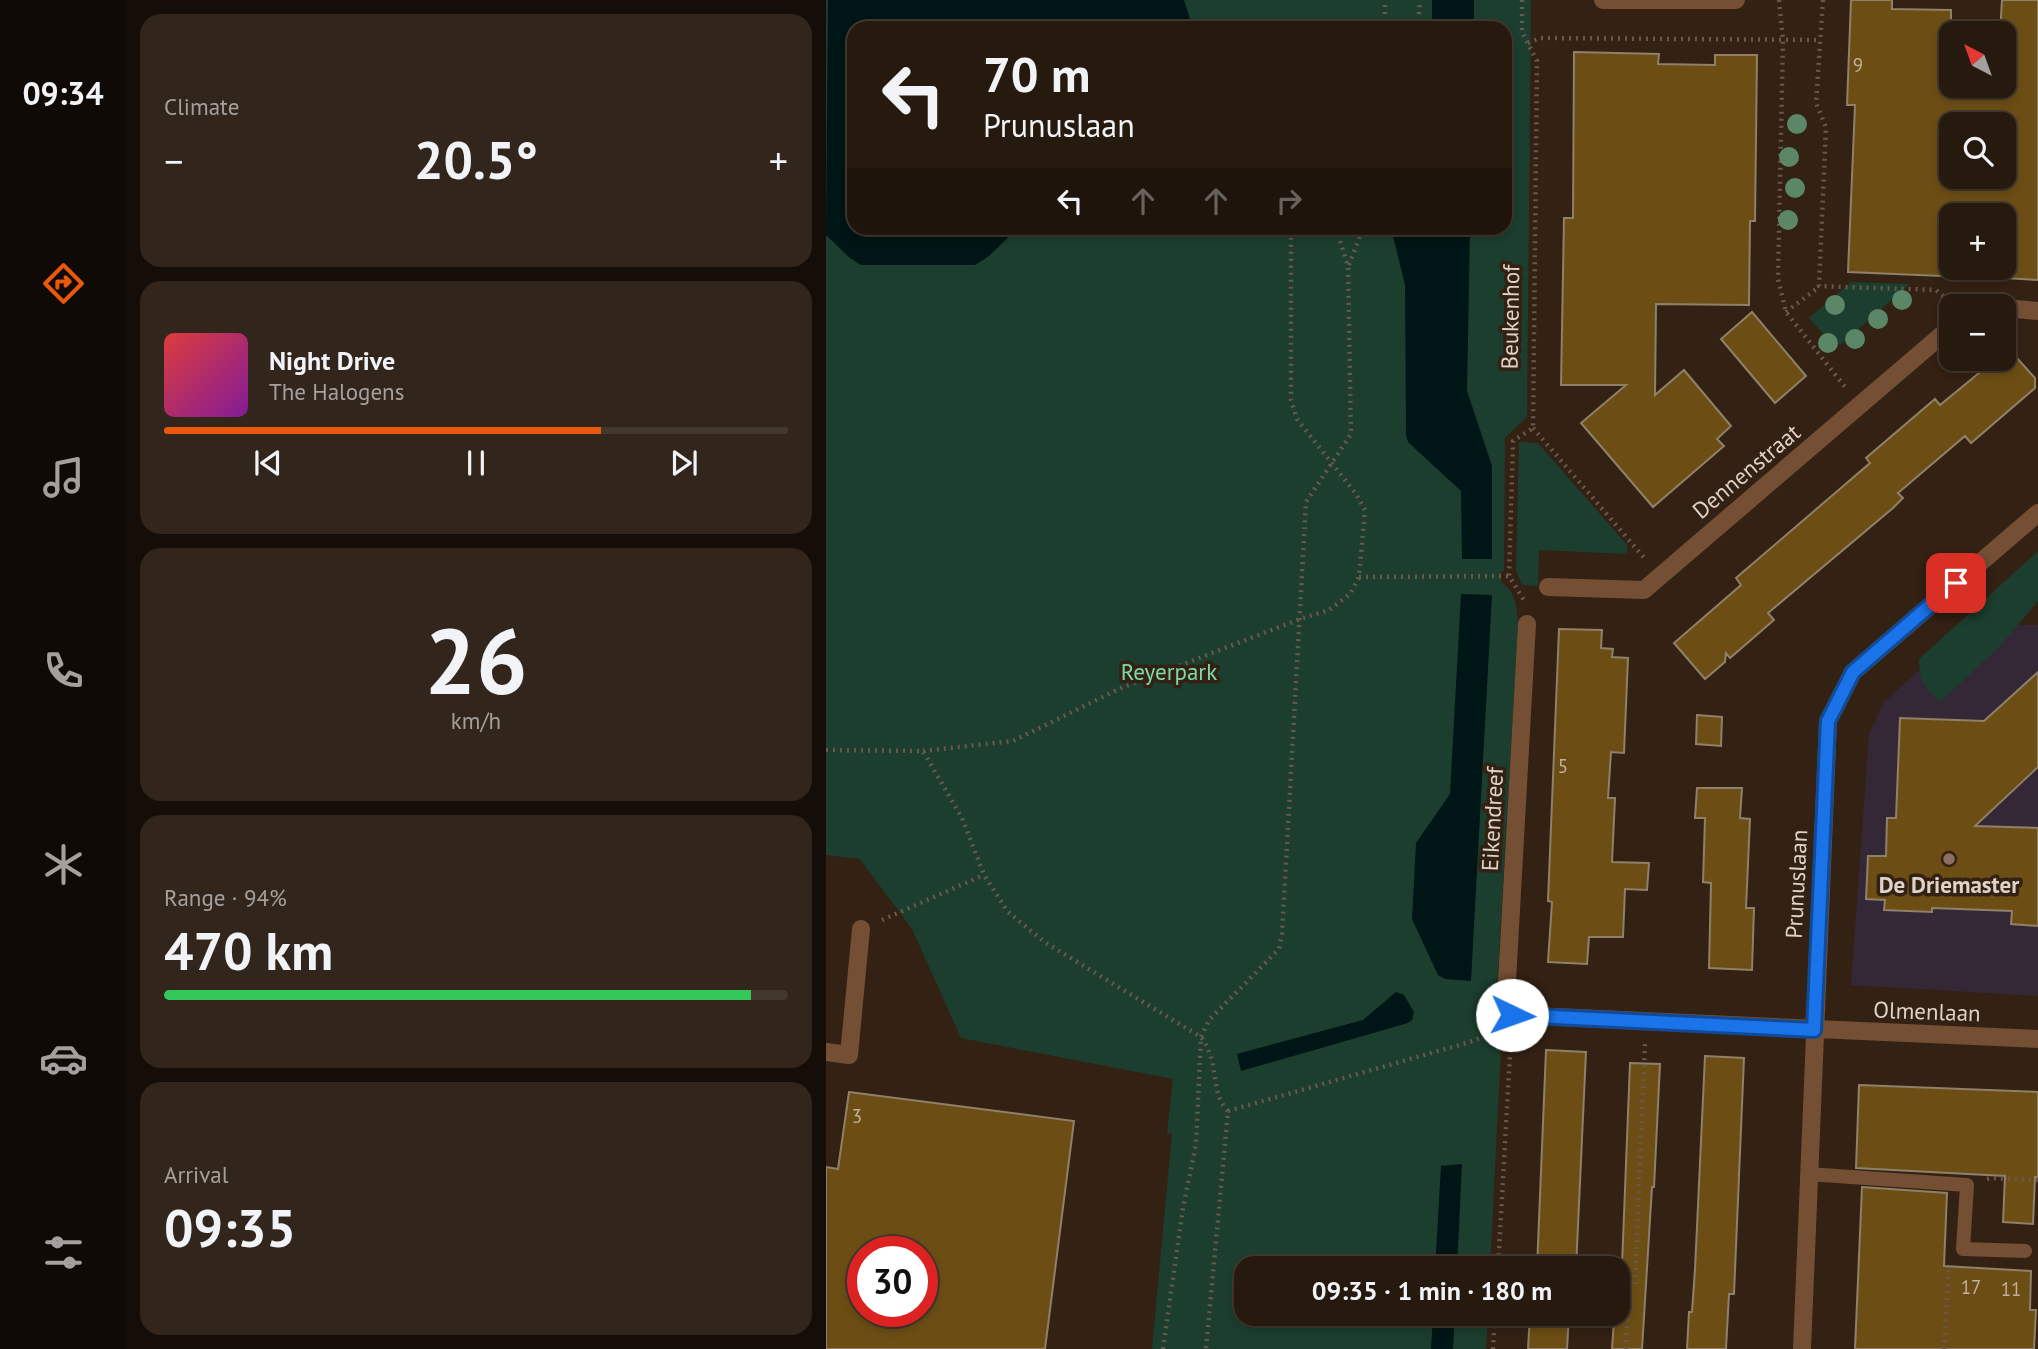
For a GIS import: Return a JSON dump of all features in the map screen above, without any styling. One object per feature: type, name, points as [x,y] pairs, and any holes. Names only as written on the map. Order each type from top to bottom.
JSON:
[{"type":"street","points":[[1603,0],[1736,0]]},
{"type":"street","points":[[2016,309],[2038,310]]},
{"type":"street","name":"Dennenstraat","points":[[1548,587],[1644,590],[1939,337]]},
{"type":"street","name":"Prunuslaan","points":[[1802,1349],[1828,721],[1853,672],[2038,513]]},
{"type":"street","name":"Eikendreef","points":[[1512,1015],[1506,999],[1527,624]]},
{"type":"street","points":[[826,1052],[849,1055],[861,929]]},
{"type":"street","points":[[1512,1015],[1814,1030]]},
{"type":"street","name":"Olmenlaan","points":[[1814,1030],[2038,1040]]},
{"type":"lane","points":[[1808,1174],[1967,1185],[1963,1249],[2025,1251]]},
{"type":"path","points":[[1385,0],[1385,21]]},
{"type":"path","points":[[1418,21],[1420,0]]},
{"type":"path","name":"Beukenhof","points":[[1522,0],[1522,32],[1537,61],[1533,428]]},
{"type":"path","points":[[1779,0],[1783,40],[1778,279],[1786,312],[1832,368],[1858,408]]},
{"type":"path","points":[[1819,286],[1826,127],[1816,103],[1823,0]]},
{"type":"path","points":[[1528,43],[1541,38],[1820,40]]},
{"type":"path","points":[[826,750],[923,751],[1013,741],[1119,689],[1329,610],[1350,594],[1359,577],[1364,510],[1356,494],[1297,419],[1291,400],[1291,235]]},
{"type":"path","points":[[1163,1349],[1182,1208],[1196,1144],[1201,1037],[1209,1020],[1279,949],[1306,502],[1351,434],[1348,266],[1338,235]]},
{"type":"path","points":[[1348,266],[1360,235]]},
{"type":"path","points":[[1786,312],[1819,286],[1936,290],[1941,294]]},
{"type":"path","points":[[1527,624],[1525,602],[1509,576],[1513,441],[1533,428],[1660,577]]},
{"type":"path","points":[[1359,577],[1509,576]]},
{"type":"path","points":[[923,751],[962,818],[984,875],[1008,912],[1046,943],[1201,1037],[1209,1048],[1215,1067],[1219,1101],[1228,1111],[1206,1349]]},
{"type":"path","points":[[861,929],[984,875]]},
{"type":"path","points":[[1228,1111],[1470,1042],[1495,1032],[1512,1015]]},
{"type":"path","points":[[1499,1256],[1512,1015]]},
{"type":"path","points":[[1635,1284],[1646,1021]]},
{"type":"path","points":[[1967,1185],[1993,1178],[2038,1180]]},
{"type":"path","points":[[1944,1349],[1948,1266],[1963,1249]]},
{"type":"path","points":[[1493,1349],[1494,1326]]},
{"type":"path","points":[[1626,1349],[1627,1326]]},
{"type":"shaded area","points":[[828,0],[1184,0],[1191,21],[847,21],[847,235],[1011,235],[989,256],[975,265],[861,265],[826,235]]},
{"type":"shaded area","points":[[1432,0],[1474,0],[1474,21],[1432,21]]},
{"type":"shaded area","points":[[1393,235],[1470,235],[1467,391],[1492,466],[1492,559],[1462,559],[1461,491],[1408,442],[1405,285]]},
{"type":"shaded area","points":[[1461,594],[1492,595],[1471,981],[1445,979],[1438,975],[1412,919],[1416,843],[1450,794]]},
{"type":"shaded area","name":"De Driemaster","points":[[1970,624],[2038,625],[2038,996],[1851,985],[1869,734],[1884,702]]},
{"type":"shaded area","points":[[1396,992],[1404,995],[1414,1012],[1408,1023],[1241,1071],[1237,1054],[1363,1020]]},
{"type":"shaded area","points":[[1462,1164],[1458,1256],[1436,1256],[1441,1166]]},
{"type":"shaded area","points":[[1432,1326],[1454,1326],[1453,1349],[1431,1349]]},
{"type":"green space","name":"Reyerpark","points":[[826,0],[1531,0],[1527,417],[1505,438],[1504,571],[1501,571],[1501,582],[1513,595],[1518,625],[1495,1023],[1494,1049],[1501,1046],[1491,1256],[1234,1256],[1234,1326],[1487,1326],[1486,1349],[1152,1349],[1172,1133],[1167,1134],[1173,1079],[961,1038],[912,929],[860,859],[826,855]]},
{"type":"green space","points":[[1851,282],[1910,284],[1840,345],[1829,333],[1825,336],[1809,318]]},
{"type":"green space","points":[[1519,442],[1538,443],[1627,545],[1627,554],[1539,550],[1538,586],[1522,585],[1516,571]]},
{"type":"green space","points":[[2038,551],[2038,601],[2001,645],[1940,702],[1924,683],[1919,659]]},
{"type":"building","points":[[1851,0],[1892,0],[1892,9],[1951,10],[1951,21],[1939,21],[1939,98],[2016,98],[2016,21],[2001,21],[2002,0],[2038,0],[2038,280],[2016,279],[2016,203],[1939,203],[1939,276],[1848,272],[1855,105],[1847,105]]},
{"type":"building","points":[[1574,52],[1659,54],[1658,64],[1715,65],[1715,55],[1757,55],[1755,221],[1750,221],[1749,305],[1656,304],[1655,395],[1684,370],[1731,426],[1717,439],[1724,446],[1653,507],[1581,423],[1626,385],[1561,385],[1564,218],[1573,218]]},
{"type":"building","points":[[1752,312],[1806,376],[1775,403],[1721,339]]},
{"type":"building","points":[[2016,357],[2035,378],[2035,388],[1971,443],[1965,436],[1898,493],[1903,498],[1893,508],[1768,613],[1774,620],[1730,658],[1726,653],[1725,662],[1705,679],[1674,643],[1741,585],[1736,578],[1870,463],[1866,458],[1935,399],[1940,405],[1981,371],[2016,371]]},
{"type":"building","points":[[1559,629],[1602,630],[1601,648],[1613,649],[1612,657],[1628,658],[1624,753],[1611,752],[1608,798],[1615,798],[1612,862],[1649,863],[1647,890],[1625,889],[1623,937],[1589,937],[1587,964],[1548,962]]},
{"type":"building","points":[[2038,672],[2038,767],[1975,826],[2038,828],[2038,926],[2011,924],[2012,911],[1932,908],[1932,912],[1884,910],[1885,900],[1866,899],[1868,856],[1886,856],[1887,818],[1896,818],[1900,718],[1984,721]]},
{"type":"building","points":[[1697,715],[1722,717],[1721,746],[1696,744]]},
{"type":"building","points":[[1697,788],[1742,788],[1740,818],[1750,819],[1746,908],[1754,908],[1752,970],[1709,968],[1711,883],[1703,882],[1705,818],[1695,818]]},
{"type":"building","points":[[1546,1050],[1586,1052],[1577,1256],[1538,1256]]},
{"type":"building","points":[[1705,1056],[1744,1058],[1734,1294],[1729,1294],[1726,1349],[1687,1349],[1695,1269]]},
{"type":"building","points":[[1630,1063],[1660,1064],[1642,1349],[1612,1349],[1614,1326],[1630,1326],[1630,1256],[1622,1256]]},
{"type":"building","points":[[1859,1085],[2038,1092],[2038,1177],[2035,1177],[2033,1224],[2003,1222],[2005,1176],[1856,1168]]},
{"type":"building","points":[[849,1092],[1074,1121],[1045,1349],[826,1349],[826,1167],[838,1169]]},
{"type":"building","points":[[1862,1187],[1947,1193],[1944,1266],[2031,1271],[2030,1310],[2036,1310],[2034,1349],[1855,1349]]},
{"type":"building","points":[[1529,1326],[1568,1326],[1567,1349],[1528,1349]]},
{"type":"place","name":"De Driemaster","points":[[1949,859]]},
{"type":"route","points":[[1512,1015],[1814,1030],[1828,721],[1853,672],[1956,583]]}]
